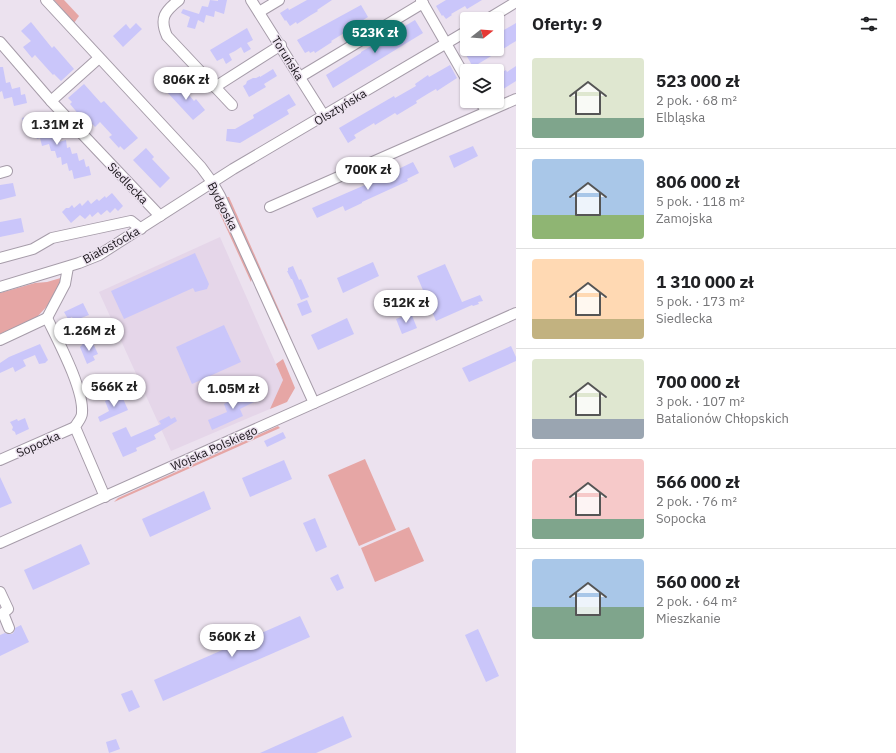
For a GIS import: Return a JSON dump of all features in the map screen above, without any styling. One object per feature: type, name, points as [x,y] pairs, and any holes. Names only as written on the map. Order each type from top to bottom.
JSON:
[{"type":"street","points":[[179,0],[170,7],[162,19],[163,28],[167,36],[232,105]]},
{"type":"street","name":"Toruńska","points":[[251,0],[281,45],[324,116]]},
{"type":"street","points":[[259,12],[279,0]]},
{"type":"street","name":"Bydgoska","points":[[48,2],[201,167],[212,182],[314,403]]},
{"type":"street","points":[[300,77],[422,2],[460,68]]},
{"type":"street","points":[[500,12],[516,2]]},
{"type":"street","name":"Olsztyńska","points":[[212,182],[460,35]]},
{"type":"street","name":"Siedlecka","points":[[0,42],[51,101],[160,216]]},
{"type":"street","points":[[216,87],[281,45]]},
{"type":"street","points":[[51,101],[99,58]]},
{"type":"street","points":[[270,207],[516,99]]},
{"type":"street","name":"Białostocka","points":[[0,287],[68,267],[98,255],[141,229],[212,182]]},
{"type":"street","points":[[0,258],[34,249],[52,238],[131,221],[141,229]]},
{"type":"street","points":[[0,340],[47,318],[65,284],[68,267]]},
{"type":"street","name":"Wojska Polskiego","points":[[0,543],[516,313]]},
{"type":"street","name":"Sopocka","points":[[0,460],[75,427],[82,414],[80,395],[72,371],[47,318]]},
{"type":"street","name":"Sopocka","points":[[75,427],[104,496]]},
{"type":"street","points":[[0,592],[8,609],[4,613],[9,628]]},
{"type":"shaded area","points":[[54,0],[64,0],[79,16],[74,23]]},
{"type":"shaded area","points":[[225,197],[229,197],[288,330],[286,330]]},
{"type":"shaded area","points":[[217,201],[252,278],[251,282],[215,203]]},
{"type":"shaded area","points":[[220,237],[283,380],[272,408],[171,451],[99,292]]},
{"type":"shaded area","points":[[64,277],[51,302],[36,318],[0,334],[0,293],[35,283],[47,282]]},
{"type":"shaded area","points":[[283,359],[295,388],[287,402],[270,409],[283,380],[276,364]]},
{"type":"shaded area","points":[[278,426],[280,428],[114,502],[118,498]]},
{"type":"shaded area","points":[[365,459],[396,530],[359,546],[328,475]]},
{"type":"shaded area","points":[[409,527],[424,561],[375,582],[361,548]]},
{"type":"building","points":[[210,0],[227,0],[224,14],[215,11],[214,17],[206,15],[204,23],[198,20],[195,29],[187,27],[190,17],[181,13],[183,9],[199,14],[202,6],[208,7]]},
{"type":"building","points":[[307,0],[332,0],[297,24],[296,22],[290,26],[280,13],[288,8],[289,10]]},
{"type":"building","points":[[446,0],[482,0],[467,9],[465,6],[451,14],[452,15],[446,19],[443,15],[442,16],[436,6]]},
{"type":"building","points":[[361,5],[368,17],[360,22],[361,23],[331,41],[332,42],[315,53],[314,51],[310,53],[309,51],[305,53],[297,40]]},
{"type":"building","points":[[415,20],[423,33],[333,88],[326,75]]},
{"type":"building","points":[[31,22],[52,48],[54,46],[74,69],[61,81],[54,74],[53,75],[35,55],[32,58],[23,47],[31,41],[21,31]]},
{"type":"building","points":[[136,23],[142,29],[123,47],[113,36],[126,24],[130,29]]},
{"type":"building","points":[[516,23],[516,41],[504,48],[504,30]]},
{"type":"building","points":[[247,28],[253,40],[247,43],[251,49],[244,53],[241,47],[229,54],[232,60],[226,64],[223,58],[217,61],[210,50]]},
{"type":"building","points":[[467,56],[491,56],[478,64],[471,64]]},
{"type":"building","points":[[450,65],[457,78],[437,91],[436,89],[416,101],[417,103],[397,115],[395,113],[375,125],[374,123],[354,135],[356,138],[348,143],[339,128],[394,96],[395,98],[416,86],[415,84],[428,75],[429,77]]},
{"type":"building","points":[[516,66],[516,81],[504,89],[504,71],[506,70],[507,72]]},
{"type":"building","points":[[0,67],[3,67],[6,83],[10,82],[12,89],[20,87],[21,95],[25,94],[27,103],[14,106],[12,97],[4,99],[2,91],[0,92]]},
{"type":"building","points":[[273,69],[277,76],[264,84],[266,87],[249,97],[243,86],[247,81],[260,77]]},
{"type":"building","points":[[178,82],[194,101],[196,99],[205,110],[193,120],[167,92]]},
{"type":"building","points":[[84,84],[101,103],[104,101],[138,138],[124,150],[120,146],[119,148],[109,137],[112,135],[100,122],[95,127],[82,113],[80,116],[70,104],[72,102],[68,98]]},
{"type":"building","points":[[289,94],[296,105],[287,110],[289,114],[240,143],[226,141],[227,129],[235,129],[254,118],[253,115]]},
{"type":"building","points":[[40,113],[42,122],[46,121],[48,128],[52,127],[53,135],[57,134],[59,142],[66,140],[67,148],[70,147],[72,154],[77,153],[79,161],[84,159],[86,167],[89,166],[91,175],[74,179],[72,170],[69,171],[67,163],[62,165],[61,157],[57,158],[55,151],[51,151],[49,144],[42,146],[40,138],[37,139],[35,132],[31,132],[30,125],[24,126],[22,118]]},
{"type":"building","points":[[473,146],[478,156],[454,168],[449,156]]},
{"type":"building","points":[[146,148],[154,157],[152,159],[170,178],[160,188],[133,160]]},
{"type":"building","points":[[413,162],[419,173],[407,179],[408,181],[345,211],[343,206],[317,218],[312,208]]},
{"type":"building","points":[[13,183],[16,196],[0,200],[0,185]]},
{"type":"building","points":[[112,193],[123,206],[118,211],[115,208],[110,213],[107,210],[101,215],[98,212],[92,217],[90,214],[85,219],[80,215],[71,223],[62,212],[72,205],[74,208],[80,203],[82,206],[88,200],[91,204],[97,199],[99,201],[105,196],[106,198]]},
{"type":"building","points":[[21,218],[24,232],[0,237],[0,222]]},
{"type":"building","points":[[195,253],[209,284],[207,289],[195,292],[193,288],[124,319],[111,291]]},
{"type":"building","points":[[373,262],[379,276],[343,293],[337,278]]},
{"type":"building","points":[[445,264],[462,302],[480,295],[483,301],[436,321],[417,276]]},
{"type":"building","points":[[293,266],[309,297],[301,300],[287,271],[288,268]]},
{"type":"building","points":[[307,300],[312,312],[302,316],[297,304]]},
{"type":"building","points":[[83,303],[89,315],[81,318],[80,321],[77,320],[74,322],[72,317],[68,319],[64,312]]},
{"type":"building","points":[[411,313],[417,328],[402,334],[396,319]]},
{"type":"building","points":[[347,318],[354,334],[318,350],[311,335]]},
{"type":"building","points":[[224,325],[241,362],[192,384],[176,347]]},
{"type":"building","points":[[83,341],[87,343],[92,341],[98,354],[93,356],[95,360],[87,364],[80,347]]},
{"type":"building","points":[[40,344],[48,360],[45,363],[39,364],[35,355],[23,360],[26,366],[15,372],[13,367],[0,373],[0,363],[9,357]]},
{"type":"building","points":[[511,346],[516,357],[516,361],[469,382],[462,368]]},
{"type":"building","points":[[257,392],[260,399],[240,409],[243,416],[212,430],[208,420],[227,412],[224,404],[227,402],[225,399],[233,395],[236,401]]},
{"type":"building","points":[[121,394],[128,410],[100,422],[98,417],[109,411],[105,401]]},
{"type":"building","points":[[169,416],[171,419],[175,417],[177,421],[154,435],[156,439],[136,448],[137,451],[123,457],[112,433],[126,427],[131,437],[161,424],[159,421]]},
{"type":"building","points":[[25,418],[29,429],[16,435],[12,430],[13,427],[10,422]]},
{"type":"building","points":[[283,432],[286,438],[267,447],[264,441]]},
{"type":"building","points":[[284,460],[292,479],[250,497],[242,478]]},
{"type":"building","points":[[0,477],[12,503],[0,508]]},
{"type":"building","points":[[204,491],[211,509],[150,537],[142,519]]},
{"type":"building","points":[[315,518],[327,547],[316,552],[303,523]]},
{"type":"building","points":[[81,544],[90,564],[33,590],[24,570]]},
{"type":"building","points":[[338,574],[344,588],[337,591],[330,578]]},
{"type":"building","points":[[300,616],[310,637],[163,701],[154,680]]},
{"type":"building","points":[[21,625],[29,642],[0,656],[0,635],[5,633],[12,634],[15,628]]},
{"type":"building","points":[[478,629],[499,676],[486,682],[465,635]]},
{"type":"building","points":[[132,690],[140,707],[129,712],[121,694]]},
{"type":"building","points":[[343,716],[352,737],[316,753],[260,753]]},
{"type":"building","points":[[116,739],[120,749],[109,753],[106,742]]}]
